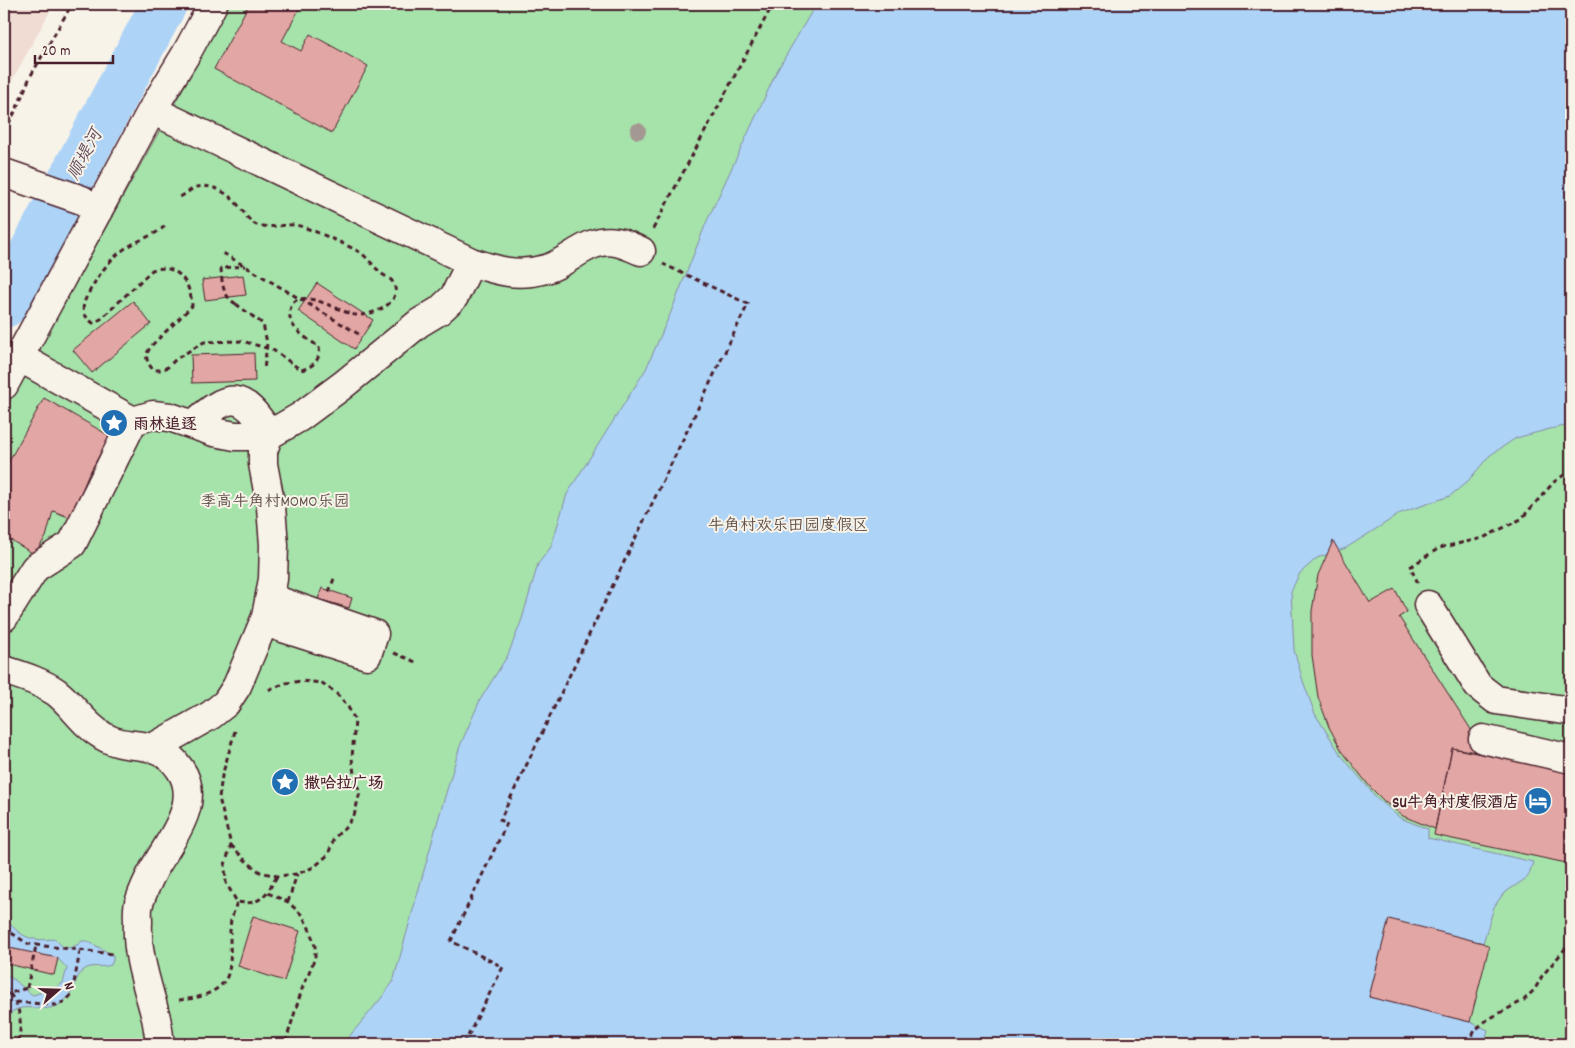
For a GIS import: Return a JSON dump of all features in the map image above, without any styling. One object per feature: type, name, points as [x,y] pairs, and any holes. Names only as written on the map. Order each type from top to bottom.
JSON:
[{"type":"street","points":[[4,385],[90,205],[152,110],[186,54],[213,4]]},
{"type":"street","points":[[152,110],[471,262],[501,272],[515,273],[545,269],[563,262],[585,247],[605,241],[616,242],[641,251]]},
{"type":"street","points":[[4,173],[90,205]]},
{"type":"street","points":[[19,357],[133,421],[153,415],[170,417],[214,432],[235,436],[268,434],[300,417],[343,385],[419,323],[440,311],[454,297],[471,262]]},
{"type":"street","points":[[154,747],[211,714],[226,703],[237,686],[267,610],[273,579],[274,545],[271,507],[263,464],[263,451],[268,434],[257,415],[249,407],[236,399],[223,401],[209,410],[193,425]]},
{"type":"street","points":[[4,617],[35,568],[72,544],[133,421]]},
{"type":"street","points":[[1428,605],[1478,686],[1496,700],[1571,711]]},
{"type":"street","points":[[267,610],[339,634]]},
{"type":"street","points":[[4,670],[35,680],[57,693],[96,732],[112,742],[154,747],[168,756],[181,769],[187,788],[187,804],[178,829],[146,883],[138,906],[137,935],[139,951],[160,1044]]},
{"type":"street","points":[[1483,739],[1571,759]]},
{"type":"path","points":[[4,132],[30,77],[72,4]]},
{"type":"path","points":[[464,1044],[503,967],[451,941],[508,824],[500,820],[748,304],[674,270],[641,251],[773,4]]},
{"type":"path","points":[[165,226],[159,232],[129,246],[118,254],[100,273],[82,309],[86,318],[93,324],[152,270],[162,267],[174,270],[186,282],[192,295],[192,306],[151,346],[146,355],[148,363],[153,370],[161,370],[168,367],[176,359],[204,342],[242,341],[273,350],[301,370],[308,368],[316,363],[320,355],[319,348],[303,336],[294,326],[289,315],[290,306],[295,301],[308,298],[356,315],[375,312],[388,305],[394,298],[396,290],[391,280],[381,274],[372,262],[360,253],[305,227],[296,225],[260,226],[247,219],[230,197],[219,190],[207,186],[196,188],[180,197]]},
{"type":"path","points":[[223,253],[386,350]]},
{"type":"path","points":[[245,266],[221,268],[222,288],[229,300],[263,324],[267,343],[264,370]]},
{"type":"path","points":[[1428,605],[1410,567],[1439,548],[1483,538],[1521,519],[1554,482],[1571,470]]},
{"type":"path","points":[[236,728],[222,776],[219,798],[231,845],[260,872],[278,876],[297,874],[314,867],[328,856],[334,838],[354,816],[360,792],[354,774],[352,758],[355,720],[348,707],[336,693],[322,683],[302,681],[286,683],[262,693]]},
{"type":"path","points":[[151,1001],[194,999],[207,994],[221,985],[228,975],[231,921],[237,902],[226,883],[225,865],[231,845]]},
{"type":"path","points":[[288,902],[297,874]]},
{"type":"path","points":[[237,902],[248,904],[260,900],[268,893],[278,876]]},
{"type":"path","points":[[268,893],[288,902],[302,915],[315,946],[316,958],[302,989],[285,1044]]},
{"type":"path","points":[[4,928],[13,936],[36,946],[114,954],[139,951]]},
{"type":"path","points":[[1469,1044],[1475,1030],[1487,1020],[1524,1000],[1535,990],[1542,976],[1571,942]]},
{"type":"path","points":[[4,995],[27,988],[36,946]]},
{"type":"path","points":[[16,1002],[56,1005],[66,1001],[72,994],[80,951]]},
{"type":"path","points":[[4,987],[16,1002],[19,1011],[21,1024],[17,1044]]},
{"type":"shaded area","points":[[4,4],[54,4],[4,95]]},
{"type":"green space","name":"牛角村欢乐田园度假区","points":[[230,4],[1571,4],[1571,1044],[4,1044],[4,411]]},
{"type":"water","points":[[816,4],[1571,4],[1571,425],[1516,438],[1489,456],[1468,481],[1450,496],[1401,513],[1346,548],[1317,558],[1300,573],[1291,591],[1294,650],[1315,714],[1341,755],[1375,796],[1400,818],[1428,829],[1428,838],[1533,862],[1528,877],[1503,894],[1494,907],[1483,943],[1389,920],[1369,997],[1470,1022],[1488,1030],[1484,1044],[343,1044],[393,982],[460,746],[480,700],[508,655],[522,619],[538,564],[551,547],[567,494],[646,369],[706,223],[777,71]]},
{"type":"water","points":[[4,921],[32,939],[55,939],[62,946],[69,948],[82,941],[87,941],[113,955],[113,960],[111,965],[90,967],[82,971],[67,998],[57,1006],[50,1008],[21,1008],[9,1014],[4,1022],[4,975],[11,977],[33,995],[55,988],[63,983],[67,968],[57,958],[4,947]]},
{"type":"building","points":[[249,4],[302,4],[282,41],[301,51],[310,34],[368,66],[332,133],[214,69]]},
{"type":"building","points":[[243,275],[246,295],[205,300],[202,280]]},
{"type":"building","points":[[317,283],[373,320],[354,349],[298,311]]},
{"type":"building","points":[[133,301],[151,324],[92,373],[73,350]]},
{"type":"building","points":[[254,353],[255,381],[192,383],[191,355]]},
{"type":"building","points":[[44,398],[110,436],[88,476],[71,518],[53,511],[46,537],[34,554],[4,536],[4,470]]},
{"type":"building","points":[[1333,541],[1370,603],[1395,589],[1407,612],[1399,617],[1479,742],[1477,752],[1452,748],[1435,829],[1403,816],[1370,787],[1342,751],[1329,727],[1318,697],[1312,655],[1312,611],[1318,575]]},
{"type":"building","points":[[322,588],[352,598],[349,608],[318,599]]},
{"type":"building","points":[[1452,748],[1571,773],[1571,864],[1434,835]]},
{"type":"building","points":[[253,916],[300,931],[284,981],[238,966]]},
{"type":"building","points":[[1389,919],[1483,943],[1489,947],[1470,1022],[1369,997]]},
{"type":"building","points":[[4,947],[58,958],[54,975],[4,963]]},
{"type":"waterway","name":"顺堤河","points":[[4,305],[164,4]]},
{"type":"place","name":"雨林追逐","points":[[114,423]]},
{"type":"place","name":"撒哈拉广场","points":[[285,782]]},
{"type":"place","name":"SU牛角村度假酒店","points":[[1538,801]]},
{"type":"park label","name":"季高牛角村MOMO乐园","points":[[275,500]]}]
